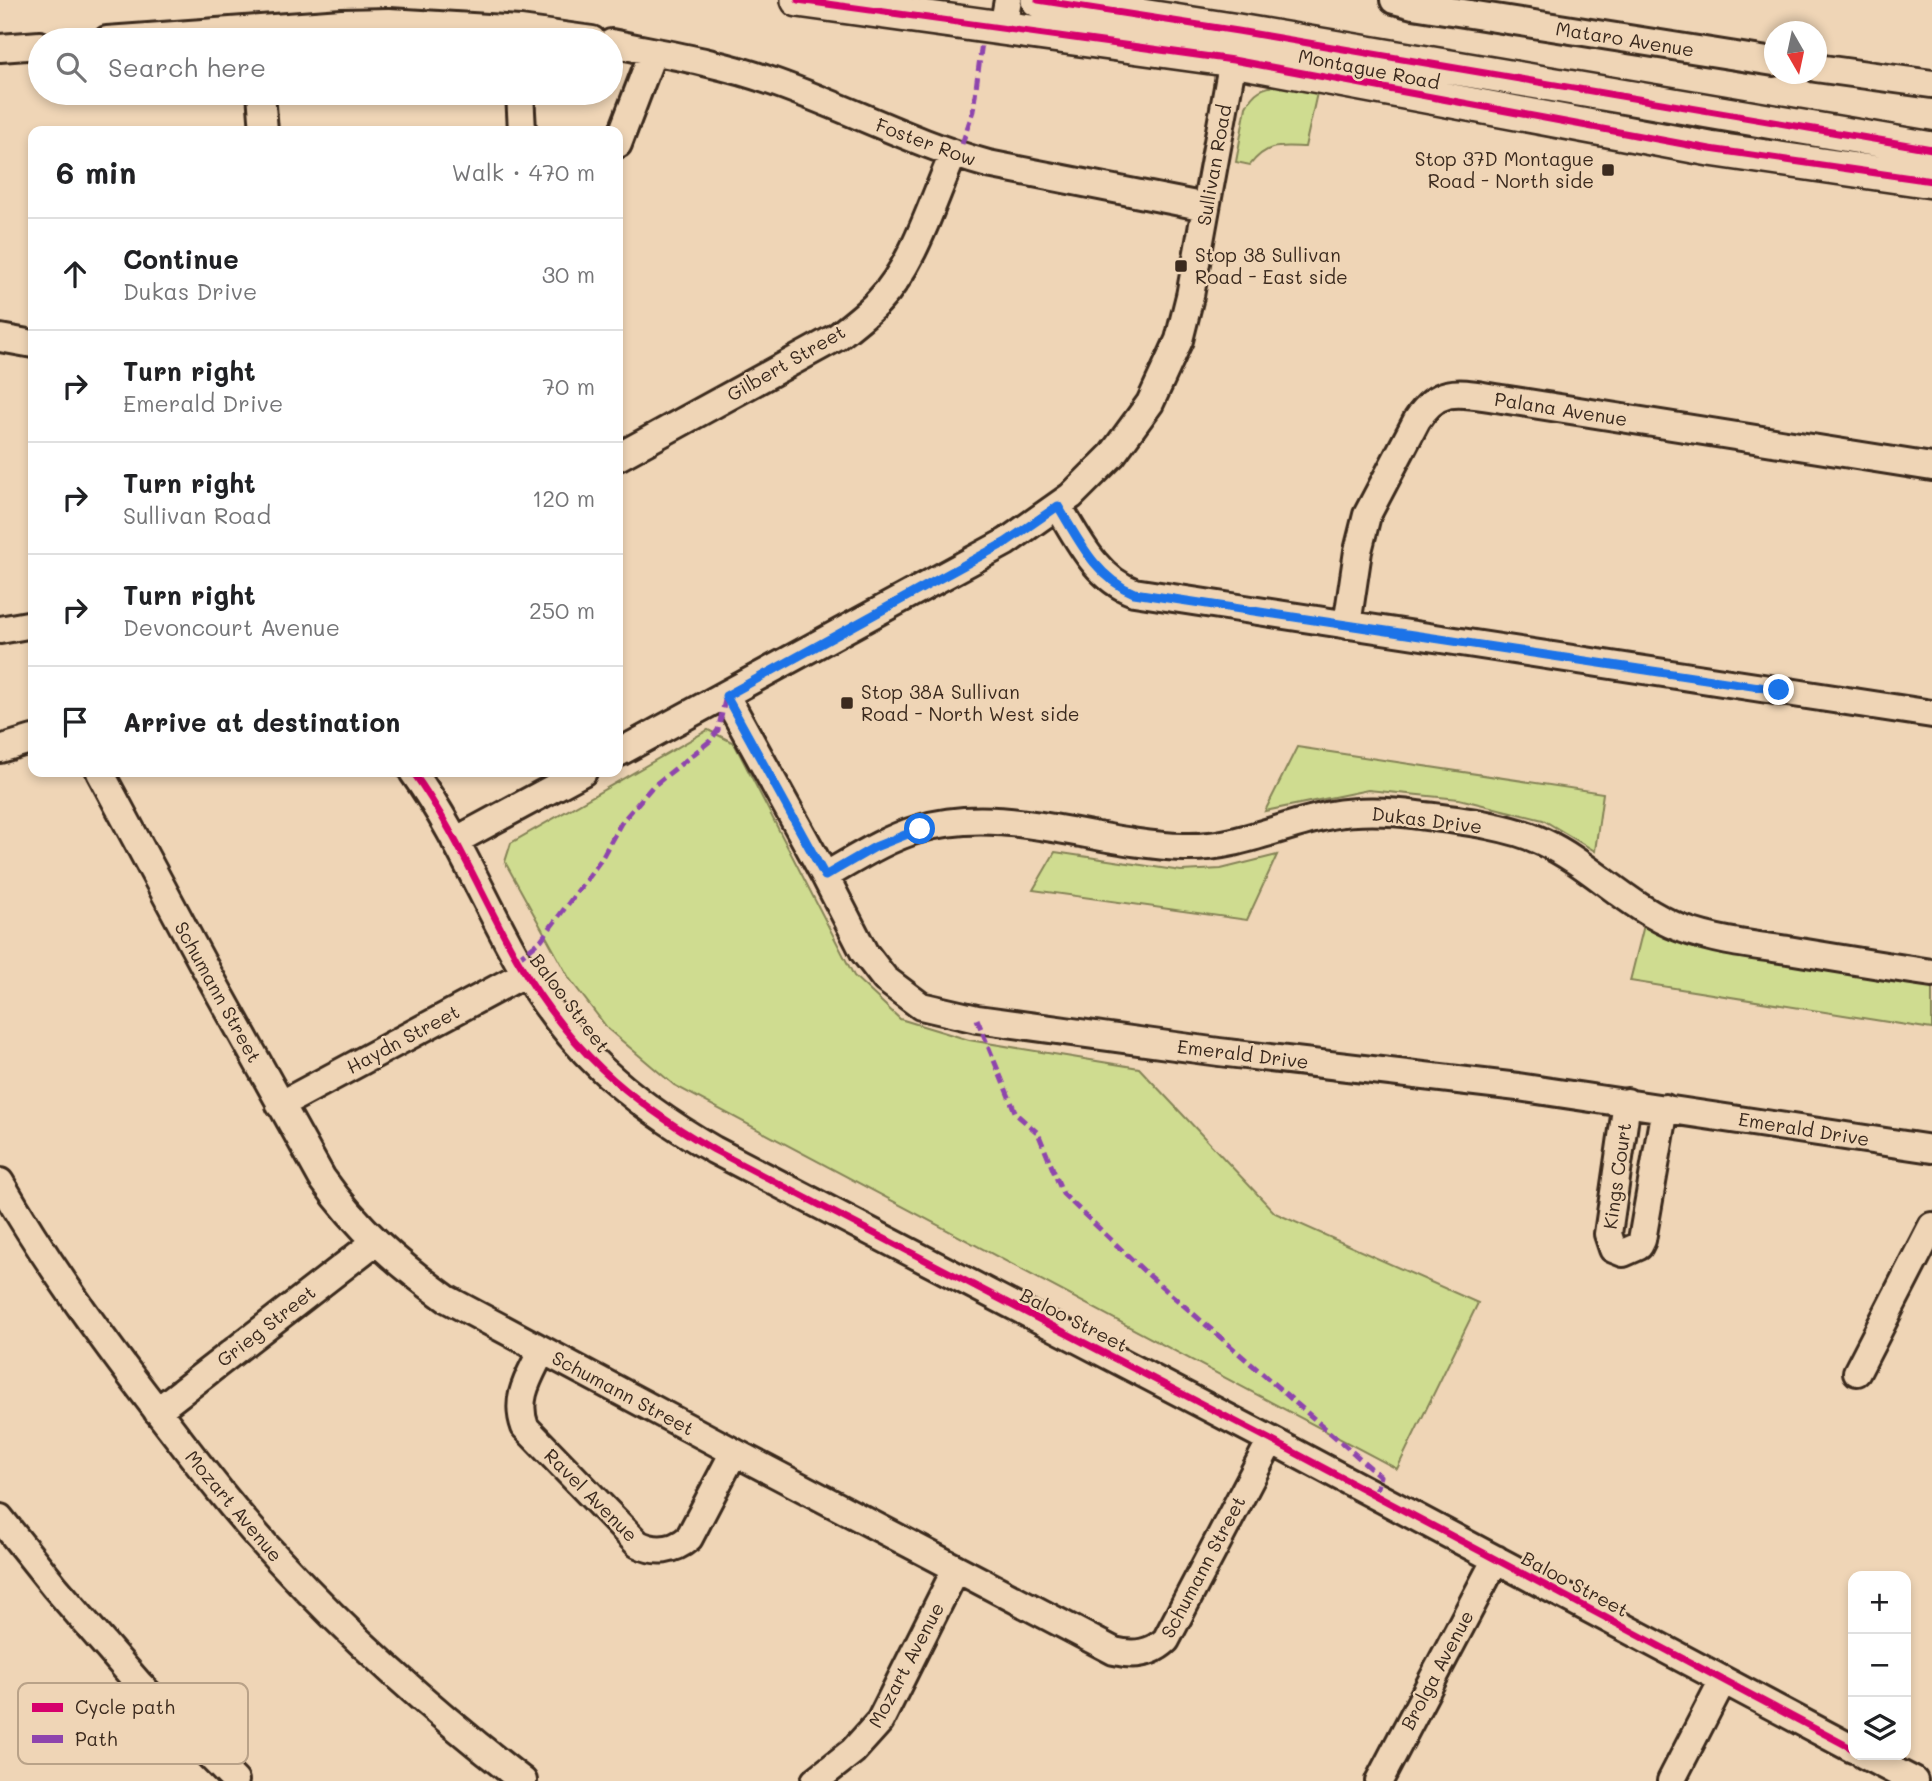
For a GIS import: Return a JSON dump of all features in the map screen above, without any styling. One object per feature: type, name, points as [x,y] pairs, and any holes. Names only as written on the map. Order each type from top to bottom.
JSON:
[{"type":"main road","name":"Montague Road","points":[[798,0],[1005,14],[1236,45],[1932,149]]},
{"type":"main road","name":"Montague Road","points":[[1038,0],[1710,149],[1932,181]]},
{"type":"street","name":"Mataro Avenue","points":[[1394,0],[1421,7],[1764,60]]},
{"type":"street","points":[[307,28],[342,23],[389,22],[449,28]]},
{"type":"street","name":"Sullivan Road","points":[[623,750],[1006,542],[1082,487],[1112,455],[1143,414],[1160,383],[1185,320],[1236,45]]},
{"type":"street","points":[[0,48],[28,46]]},
{"type":"street","name":"Foster Row","points":[[623,46],[711,63],[768,80],[953,155],[1206,207]]},
{"type":"street","points":[[623,131],[653,52]]},
{"type":"street","points":[[1827,70],[1932,84]]},
{"type":"street","points":[[262,105],[264,126]]},
{"type":"street","points":[[521,105],[522,126]]},
{"type":"street","name":"Gilbert Street","points":[[623,454],[837,337],[862,318],[894,283],[907,261],[953,155]]},
{"type":"street","points":[[0,338],[28,343]]},
{"type":"street","name":"Palana Avenue","points":[[1347,625],[1358,551],[1367,515],[1417,420],[1426,407],[1443,395],[1452,393],[1502,400],[1932,467]]},
{"type":"street","points":[[1058,506],[1096,565],[1109,578],[1128,590],[1932,714]]},
{"type":"street","points":[[0,630],[28,625]]},
{"type":"street","name":"Emerald Drive","points":[[726,696],[859,943],[878,971],[906,997],[933,1010],[977,1019],[1219,1052],[1626,1102],[1932,1149]]},
{"type":"street","points":[[0,748],[28,740]]},
{"type":"street","name":"Schumann Street","points":[[103,777],[322,1178],[374,1242],[401,1266],[447,1298],[956,1569],[1114,1651],[1126,1654],[1149,1652],[1166,1640],[1272,1440]]},
{"type":"street","name":"Baloo Street","points":[[416,777],[455,841],[526,972],[564,1027],[595,1063],[632,1098],[714,1150],[1272,1440],[1848,1746]]},
{"type":"street","points":[[455,841],[574,777]]},
{"type":"street","name":"Dukas Drive","points":[[825,876],[901,835],[958,821],[993,821],[1182,848],[1221,844],[1331,815],[1378,812],[1415,814],[1492,827],[1541,841],[1562,852],[1643,911],[1683,929],[1729,941],[1932,973]]},
{"type":"street","name":"Haydn Street","points":[[280,1105],[526,972]]},
{"type":"street","name":"Kings Court","points":[[1626,1102],[1608,1234],[1613,1249],[1623,1253],[1639,1246],[1642,1240],[1665,1108]]},
{"type":"street","name":"Mozart Avenue","points":[[0,1182],[62,1280],[157,1411],[278,1559],[399,1678],[523,1781]]},
{"type":"street","points":[[1857,1372],[1932,1226]]},
{"type":"street","name":"Grieg Street","points":[[157,1411],[374,1242]]},
{"type":"street","name":"Ravel Avenue","points":[[542,1350],[519,1405],[525,1427],[638,1544],[659,1550],[681,1545],[689,1538],[734,1452]]},
{"type":"street","points":[[0,1518],[138,1683]]},
{"type":"street","name":"Brolga Avenue","points":[[1379,1781],[1496,1559]]},
{"type":"street","name":"Mozart Avenue","points":[[815,1781],[853,1751],[880,1721],[956,1569]]},
{"type":"street","points":[[1671,1781],[1723,1681]]},
{"type":"street","points":[[1874,1760],[1914,1781]]},
{"type":"street","points":[[218,1764],[235,1781]]},
{"type":"green space","points":[[1279,85],[1317,93],[1305,147],[1274,147],[1262,153],[1250,165],[1236,162],[1246,107],[1260,91]]},
{"type":"green space","points":[[708,730],[734,743],[854,976],[900,1019],[969,1040],[1139,1068],[1275,1213],[1478,1303],[1397,1469],[674,1085],[608,1029],[569,978],[505,862],[511,843]]},
{"type":"green space","points":[[1297,747],[1603,793],[1595,851],[1543,820],[1459,799],[1368,790],[1265,811]]},
{"type":"green space","points":[[1055,852],[1181,871],[1221,869],[1277,855],[1247,920],[1033,890]]},
{"type":"green space","points":[[1644,925],[1698,947],[1932,985],[1932,1029],[1630,981]]},
{"type":"marked path","points":[[962,144],[973,111],[982,42]]},
{"type":"marked path","points":[[517,959],[541,940],[600,861],[621,823],[652,787],[710,741],[718,730],[726,696]]},
{"type":"marked path","points":[[977,1019],[1016,1114],[1038,1133],[1063,1194],[1144,1271],[1380,1476],[1375,1495]]},
{"type":"cycle path","points":[[798,0],[1233,60],[1710,149],[1932,181]]},
{"type":"cycle path","points":[[1038,0],[1238,31],[1932,149]]},
{"type":"cycle path","points":[[416,777],[468,864],[517,959],[557,1019],[579,1045],[626,1091],[682,1131],[1848,1746]]},
{"type":"place","name":"Stop 37D Montague Road - North side","points":[[1608,170]]},
{"type":"place","name":"Stop 38 Sullivan Road - East side","points":[[1181,266]]},
{"type":"place","name":"Stop 38A Sullivan Road - North West side","points":[[847,703]]},
{"type":"route","points":[[920,829],[875,847],[825,876],[726,696],[1021,534],[1058,506],[1087,553],[1103,573],[1134,593],[1779,690]]}]
